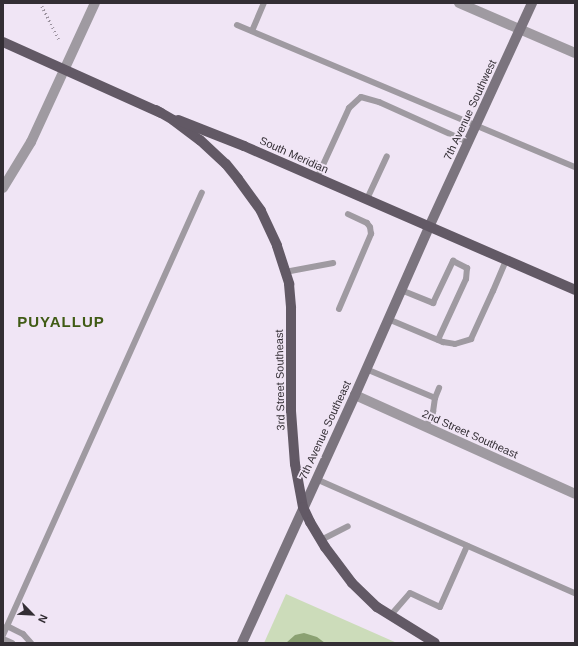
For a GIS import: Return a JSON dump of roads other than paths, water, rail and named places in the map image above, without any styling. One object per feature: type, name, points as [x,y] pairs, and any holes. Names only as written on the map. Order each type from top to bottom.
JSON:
[{"type":"main road","name":"South Meridian","points":[[3,42],[156,110],[244,146],[575,290]]},
{"type":"main road","name":"3rd Street Southeast","points":[[156,110],[173,120],[200,140],[238,179],[257,205],[270,228],[286,272],[291,308],[292,439],[303,507],[321,540],[352,583],[377,607],[435,643]]},
{"type":"street","points":[[3,188],[31,142],[66,70],[95,3]]},
{"type":"street","points":[[459,3],[575,53]]},
{"type":"street","name":"7th Avenue Southwest","points":[[429,227],[532,3]]},
{"type":"street","name":"7th Avenue Southeast","points":[[242,643],[355,396],[429,227]]},
{"type":"street","name":"2nd Street Southeast","points":[[355,396],[575,494]]},
{"type":"lane","points":[[252,31],[264,3]]},
{"type":"lane","points":[[237,25],[575,167]]},
{"type":"lane","points":[[317,178],[344,117],[357,99],[361,97],[405,114],[468,142]]},
{"type":"lane","points":[[367,199],[387,156]]},
{"type":"lane","points":[[4,633],[202,193]]},
{"type":"lane","points":[[339,310],[371,234],[370,227],[366,223],[348,214]]},
{"type":"lane","points":[[388,319],[438,340],[455,344],[471,339],[506,260]]},
{"type":"lane","points":[[401,290],[433,303],[453,261],[466,268],[466,279],[438,340]]},
{"type":"lane","points":[[286,272],[333,263]]},
{"type":"lane","points":[[366,369],[434,398]]},
{"type":"lane","points":[[426,427],[433,412],[434,398],[439,388]]},
{"type":"lane","points":[[316,479],[575,593]]},
{"type":"lane","points":[[321,540],[348,526]]},
{"type":"lane","points":[[390,616],[410,593],[440,607],[467,546]]},
{"type":"lane","points":[[4,633],[12,643]]},
{"type":"lane","points":[[4,633],[23,634],[31,643]]},
{"type":"district","name":"PUYALLUP","points":[[61,322]]}]
